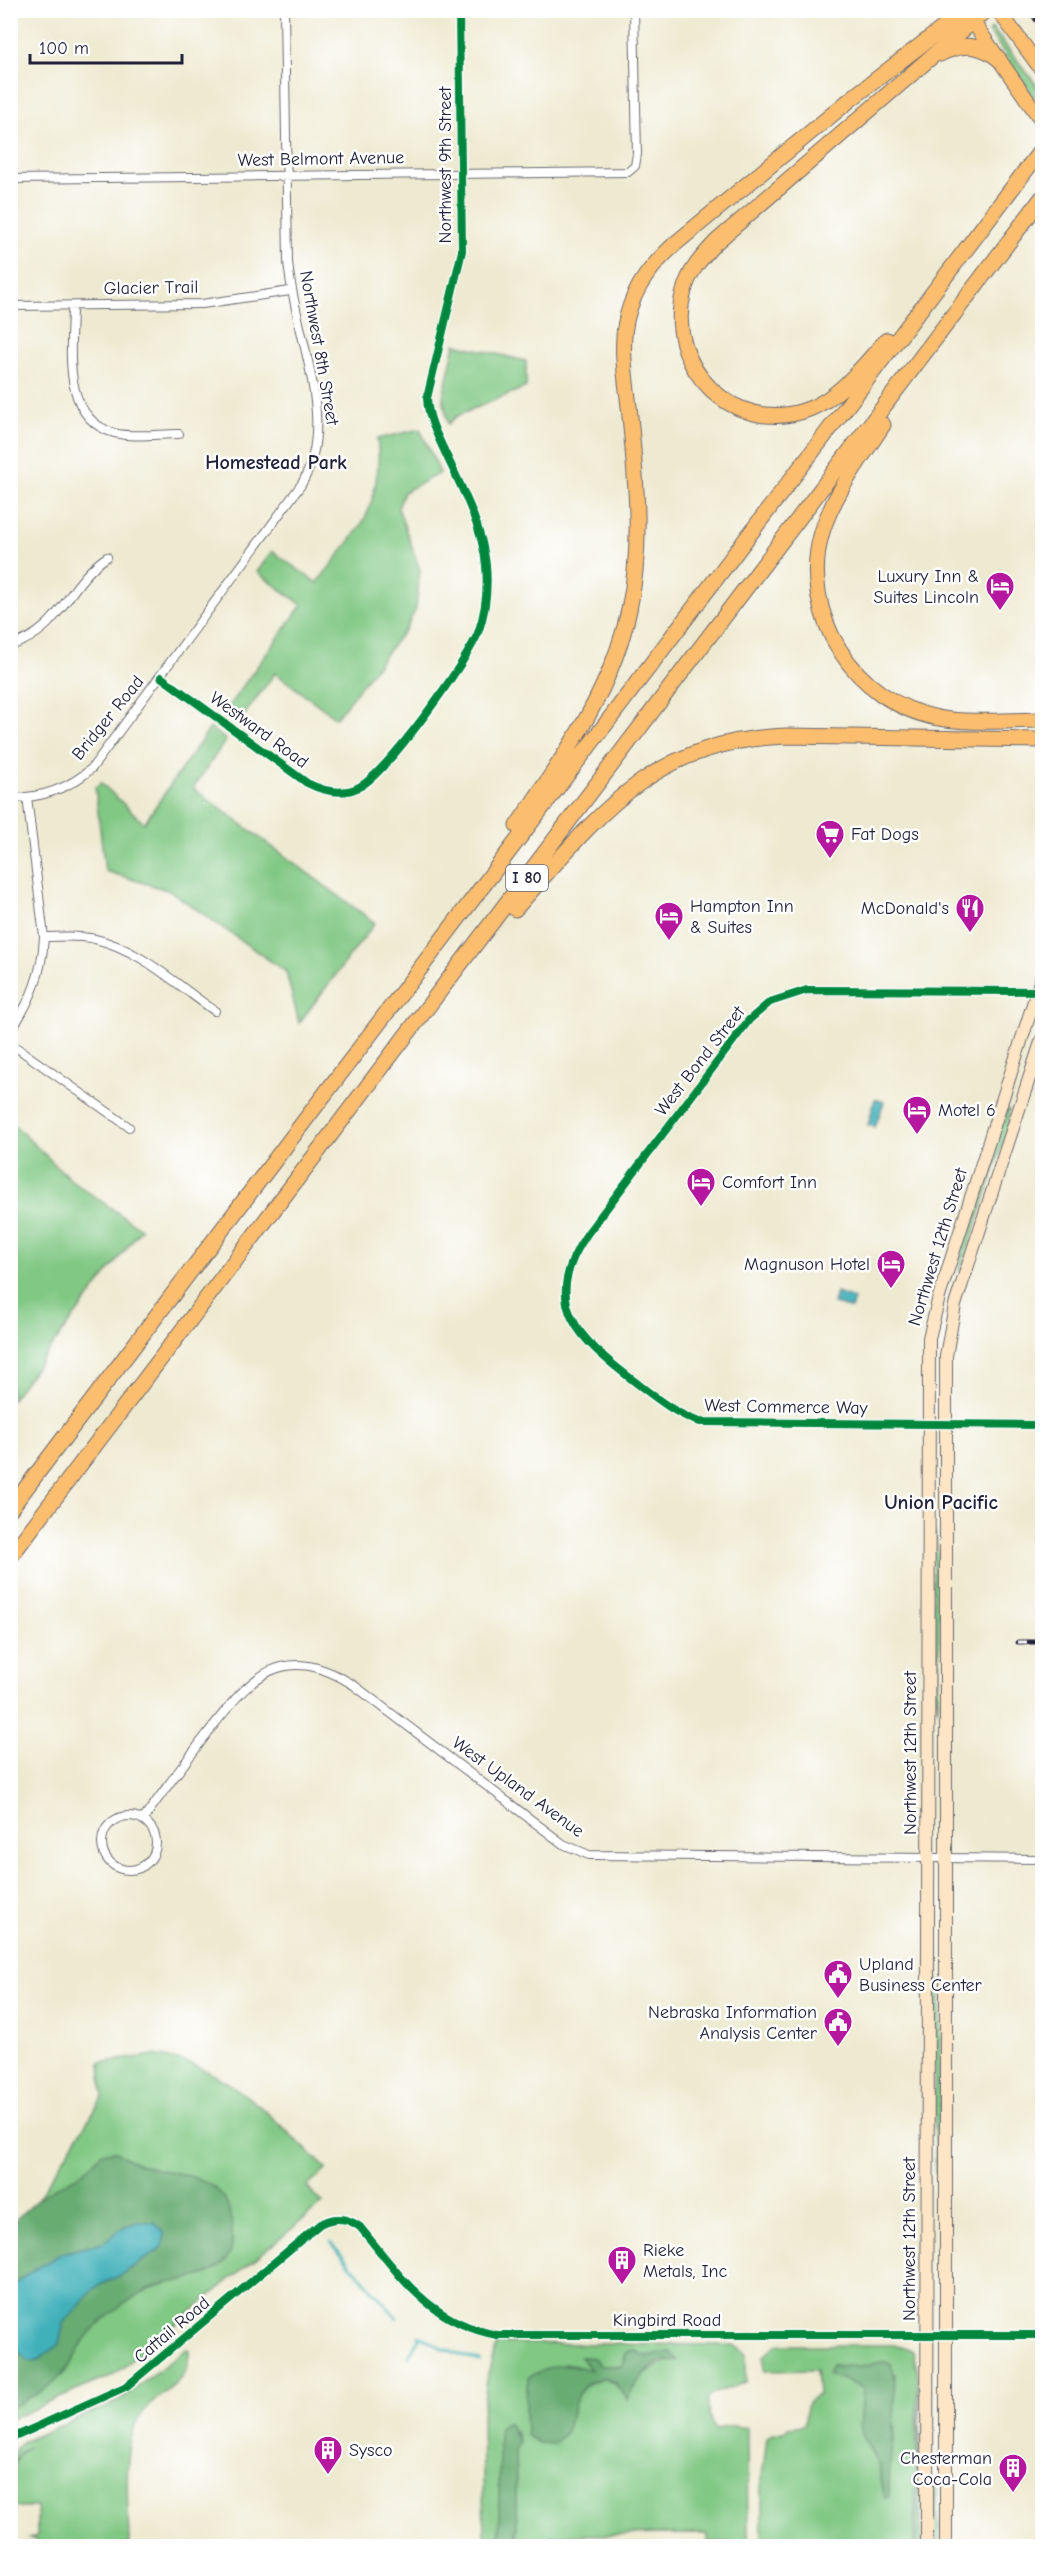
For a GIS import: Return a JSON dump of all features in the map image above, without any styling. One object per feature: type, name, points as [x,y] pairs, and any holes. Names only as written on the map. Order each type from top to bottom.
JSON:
[{"type":"highway","points":[[943,281],[841,388],[821,403],[800,412],[760,414],[721,400],[701,380],[687,358],[683,344],[680,324],[681,303],[690,274],[700,259],[716,242],[932,58],[967,13]]},
{"type":"highway","points":[[414,979],[592,712],[623,634],[633,586],[638,518],[624,333],[638,286],[658,259],[676,243],[860,92],[967,13]]},
{"type":"highway","points":[[932,58],[967,45],[982,48],[999,59]]},
{"type":"highway","name":"I 80","points":[[10,1509],[1042,149]]},
{"type":"highway","name":"I 80","points":[[10,1557],[1042,198]]},
{"type":"highway","points":[[949,323],[853,471],[829,513],[818,550],[819,601],[827,625],[843,657],[857,673],[887,698],[939,718],[1042,720]]},
{"type":"highway","points":[[439,994],[613,801],[655,771],[681,758],[706,749],[760,737],[1042,740]]},
{"type":"main road","points":[[988,10],[967,13],[1042,121]]},
{"type":"main road","points":[[998,10],[1042,70]]},
{"type":"main road","name":"Northwest 12th Street","points":[[927,2547],[928,1354],[934,1314],[1040,991],[1042,976]]},
{"type":"main road","name":"Northwest 12th Street","points":[[946,2547],[946,1356],[949,1326],[1042,1039]]},
{"type":"street","name":"Northwest 8th Street","points":[[161,677],[301,485],[311,466],[317,444],[318,420],[290,291],[284,10]]},
{"type":"street","name":"Northwest 9th Street","points":[[346,791],[358,788],[371,780],[415,727],[462,664],[475,640],[484,613],[486,566],[479,529],[434,428],[428,405],[428,388],[462,251],[459,10]]},
{"type":"street","name":"West Belmont Avenue","points":[[10,178],[623,172],[632,170],[637,154],[634,10]]},
{"type":"street","name":"Glacier Trail","points":[[10,306],[202,304],[290,291]]},
{"type":"street","points":[[72,306],[73,380],[77,399],[87,415],[101,427],[115,433],[179,434]]},
{"type":"street","points":[[10,646],[30,639],[46,628],[91,568],[107,557]]},
{"type":"street","name":"Westward Road","points":[[161,677],[307,783],[326,790],[346,791]]},
{"type":"street","name":"Bridger Road","points":[[10,798],[27,797],[61,788],[87,773],[108,750],[161,677]]},
{"type":"street","points":[[10,1032],[34,992],[43,956],[44,937],[27,797]]},
{"type":"street","points":[[44,937],[78,937],[110,943],[135,956],[215,1011]]},
{"type":"street","name":"West Bond Street","points":[[571,1315],[568,1275],[578,1248],[749,1020],[762,1007],[783,996],[807,990],[1040,991]]},
{"type":"street","points":[[10,1043],[129,1127]]},
{"type":"street","name":"West Commerce Way","points":[[571,1315],[583,1338],[602,1356],[676,1412],[700,1422],[1042,1425]]},
{"type":"street","name":"West Upland Avenue","points":[[143,1820],[245,1687],[272,1670],[302,1665],[329,1670],[355,1686],[574,1851],[602,1857],[904,1856],[928,1859],[1042,1859]]},
{"type":"street","points":[[128,1816],[143,1820],[155,1834],[155,1852],[143,1867],[134,1870],[116,1867],[109,1862],[102,1845],[106,1829],[120,1818],[128,1816]]},
{"type":"street","name":"Kingbird Road","points":[[336,2218],[350,2221],[360,2227],[425,2303],[457,2323],[483,2332],[513,2336],[1042,2334]]},
{"type":"street","name":"Cattail Road","points":[[10,2439],[127,2386],[320,2224],[336,2218]]},
{"type":"green space","points":[[992,28],[1042,92],[1042,109],[989,31]]},
{"type":"green space","points":[[455,344],[526,361],[526,387],[457,416],[448,424],[443,397]]},
{"type":"green space","points":[[420,429],[440,473],[404,492],[398,508],[420,570],[416,609],[406,628],[336,718],[275,673],[242,718],[227,708],[302,605],[257,572],[272,551],[317,583],[354,535],[369,510],[378,468],[377,439]]},
{"type":"green space","points":[[210,728],[226,740],[193,788],[375,923],[299,1023],[286,972],[170,891],[105,871],[95,787],[101,783],[144,823]]},
{"type":"green space","points":[[1007,1109],[1009,1110],[1008,1128],[961,1271],[959,1271],[961,1251]]},
{"type":"green space","points":[[11,1122],[71,1180],[141,1229],[11,1400]]},
{"type":"green space","points":[[933,1532],[935,1532],[940,1566],[938,1710],[933,1680]]},
{"type":"green space","points":[[936,1970],[940,1993],[940,2173],[935,2173],[933,1971]]},
{"type":"green space","points":[[153,2055],[180,2061],[204,2070],[227,2082],[268,2114],[327,2169],[307,2187],[323,2203],[115,2374],[11,2419],[10,2242],[103,2097],[100,2063]]},
{"type":"green space","points":[[117,2151],[142,2165],[186,2175],[212,2186],[223,2196],[228,2207],[232,2233],[230,2253],[224,2263],[215,2270],[194,2278],[159,2285],[124,2304],[90,2333],[60,2377],[43,2390],[11,2408],[10,2226],[38,2199],[80,2174],[102,2152]]},
{"type":"green space","points":[[497,2343],[734,2345],[746,2354],[746,2381],[717,2392],[708,2398],[708,2411],[716,2429],[733,2426],[747,2428],[748,2541],[743,2544],[708,2543],[708,2534],[552,2535],[552,2546],[517,2546],[515,2448],[519,2443],[515,2430],[500,2505],[499,2546],[484,2546],[482,2414],[488,2373]],"holes":[[[632,2350],[647,2357],[671,2352],[677,2360],[661,2364],[647,2372],[636,2383],[628,2399],[622,2391],[604,2379],[598,2379],[585,2386],[578,2394],[565,2363],[592,2371],[582,2358],[601,2366],[623,2366],[626,2353]]]},
{"type":"green space","points":[[777,2345],[894,2345],[913,2351],[918,2375],[914,2546],[762,2546],[762,2476],[767,2438],[788,2427],[804,2425],[808,2403],[818,2395],[816,2370],[764,2371],[764,2356]],"holes":[[[832,2365],[895,2374],[892,2418],[895,2428],[889,2466],[889,2496],[885,2498],[878,2463],[863,2438],[863,2388],[837,2376]]]},
{"type":"green space","points":[[186,2349],[189,2351],[184,2373],[146,2409],[133,2431],[127,2480],[129,2546],[36,2546],[36,2540],[29,2538],[37,2536],[37,2507],[11,2507],[11,2454],[24,2441],[119,2401]],"holes":[[[28,2447],[22,2452],[14,2465],[17,2455]]]},
{"type":"green space","points":[[632,2350],[647,2356],[671,2352],[678,2360],[661,2362],[649,2369],[636,2384],[628,2400],[614,2382],[603,2378],[587,2383],[578,2394],[566,2431],[554,2444],[539,2443],[526,2435],[525,2409],[528,2378],[559,2365],[591,2370],[581,2357],[594,2358],[601,2366],[623,2366],[626,2353]]},
{"type":"green space","points":[[889,2362],[895,2386],[889,2496],[885,2499],[878,2463],[863,2438],[860,2426],[863,2388],[828,2374],[832,2365],[861,2367]]},
{"type":"green space","points":[[920,2380],[921,2546],[916,2546]]},
{"type":"green space","points":[[508,2422],[519,2443],[515,2448],[517,2546],[499,2546],[499,2428]]},
{"type":"green space","points":[[932,2479],[936,2479],[940,2546],[932,2546]]},
{"type":"water","points":[[875,1099],[884,1102],[875,1127],[868,1125]]},
{"type":"water","points":[[836,1293],[854,1299],[851,1309],[833,1303]]},
{"type":"water","points":[[139,2222],[154,2222],[164,2233],[162,2248],[121,2275],[96,2287],[64,2323],[59,2344],[40,2359],[30,2362],[11,2345],[11,2288],[29,2273],[62,2253],[103,2243],[125,2226]]},
{"type":"waterway","points":[[331,2242],[397,2318]]},
{"type":"waterway","points":[[419,2335],[442,2348],[480,2361]]},
{"type":"waterway","points":[[408,2357],[420,2336]]},
{"type":"railway","points":[[1030,10],[1042,29]]},
{"type":"railway","points":[[1018,1642],[1042,1642]]},
{"type":"cycle path","points":[[161,677],[307,783],[339,792],[359,787],[387,762],[442,691],[471,648],[478,633],[485,608],[484,550],[470,506],[433,425],[427,398],[462,251],[459,10]]},
{"type":"cycle path","points":[[1042,991],[807,990],[770,1002],[749,1020],[587,1234],[573,1259],[566,1281],[566,1300],[572,1318],[582,1334],[597,1350],[650,1393],[682,1414],[700,1422],[1042,1425]]},
{"type":"cycle path","points":[[10,2439],[127,2386],[320,2224],[335,2219],[350,2221],[360,2227],[403,2280],[435,2308],[473,2329],[497,2335],[1042,2335]]},
{"type":"place","name":"Luxury Inn & Suites Lincoln","points":[[1000,612]]},
{"type":"place","name":"Fat Dogs","points":[[830,860]]},
{"type":"place","name":"McDonald's","points":[[970,934]]},
{"type":"place","name":"Hampton Inn & Suites","points":[[669,942]]},
{"type":"place","name":"Motel 6","points":[[917,1136]]},
{"type":"place","name":"Comfort Inn","points":[[701,1208]]},
{"type":"place","name":"Magnuson Hotel","points":[[891,1290]]},
{"type":"place","name":"Upland Business Center","points":[[838,2000]]},
{"type":"place","name":"Nebraska Information Analysis Center","points":[[838,2048]]},
{"type":"place","name":"Rieke Metals, Inc","points":[[622,2286]]},
{"type":"place","name":"Sysco","points":[[328,2476]]},
{"type":"place","name":"Chesterman Coca-Cola","points":[[1013,2494]]},
{"type":"district","name":"Homestead Park","points":[[276,462]]},
{"type":"district","name":"Union Pacific","points":[[941,1502]]}]
